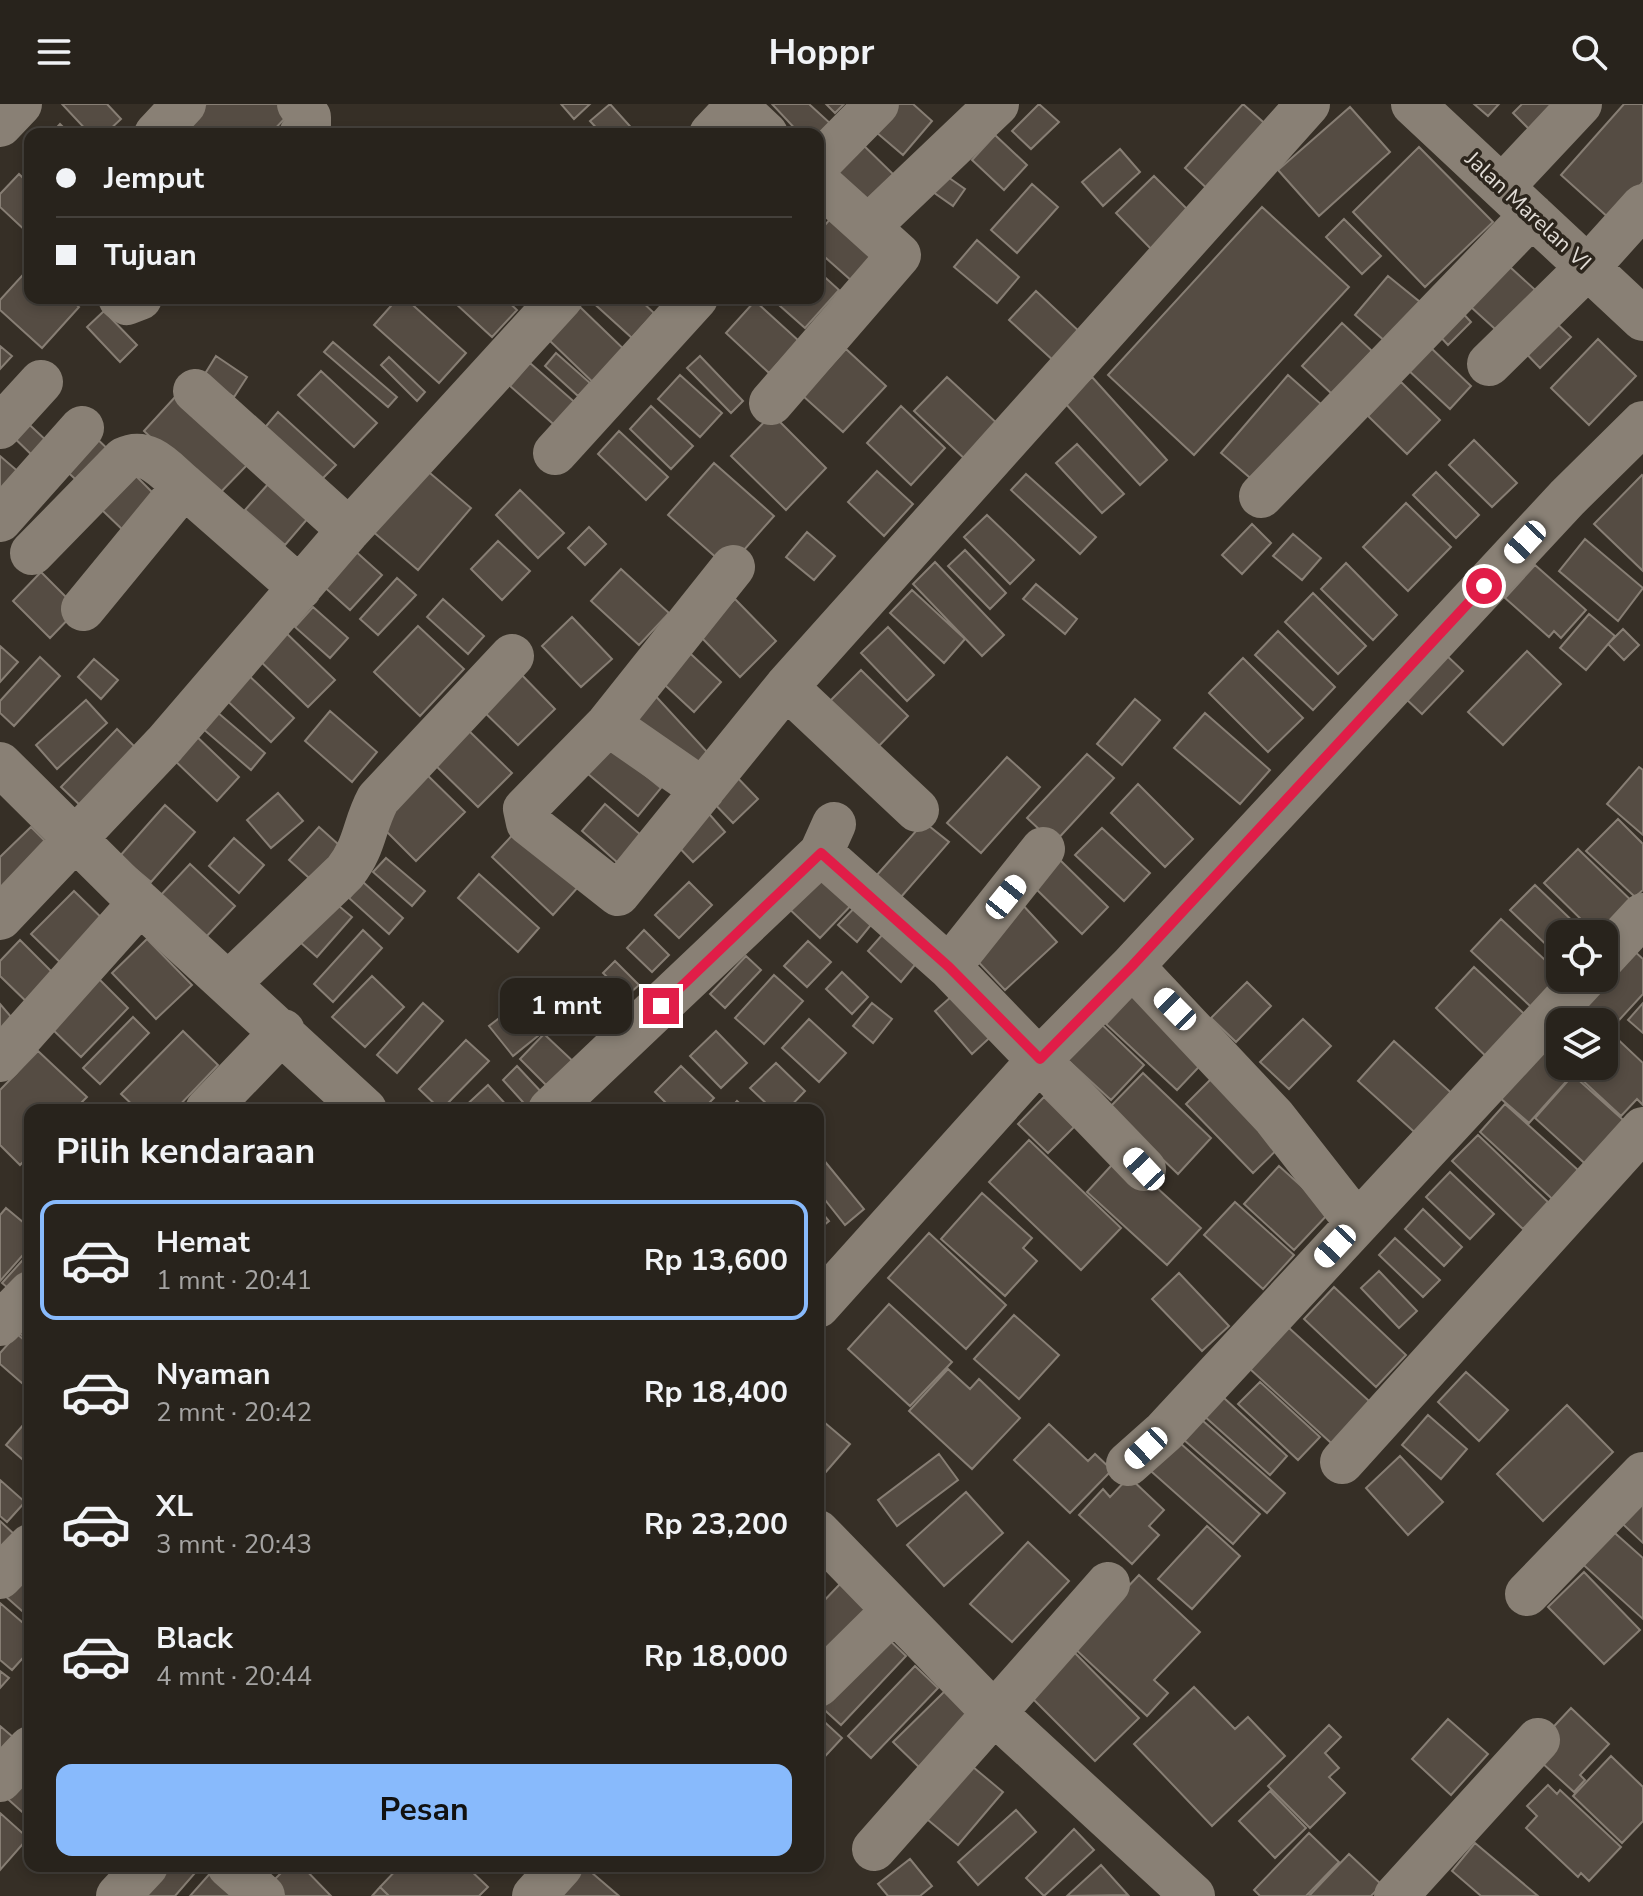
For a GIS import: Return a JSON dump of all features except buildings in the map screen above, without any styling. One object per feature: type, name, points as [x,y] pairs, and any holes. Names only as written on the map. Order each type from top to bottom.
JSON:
[{"type":"street","points":[[0,125],[20,104]]},
{"type":"street","points":[[162,128],[184,104]]},
{"type":"street","points":[[299,104],[309,117],[306,128]]},
{"type":"street","points":[[824,158],[877,104]]},
{"type":"street","points":[[868,227],[997,104]]},
{"type":"street","points":[[733,567],[608,724],[525,809],[528,823],[618,894],[786,687],[1308,104]]},
{"type":"street","name":"Jalan Marelan VI","points":[[1413,104],[1643,319]]},
{"type":"street","points":[[1261,496],[1517,201],[1580,104]]},
{"type":"street","points":[[771,403],[899,255],[824,187]]},
{"type":"street","points":[[1489,364],[1588,267],[1643,206]]},
{"type":"street","points":[[0,918],[165,744],[349,530],[556,304]]},
{"type":"street","points":[[555,453],[691,304]]},
{"type":"street","points":[[0,427],[41,382]]},
{"type":"street","points":[[195,391],[349,530]]},
{"type":"street","points":[[824,1299],[1040,1059],[1132,966],[1443,630],[1643,423]]},
{"type":"street","points":[[0,520],[82,428]]},
{"type":"street","points":[[32,553],[124,459],[133,455],[148,456],[300,588]]},
{"type":"street","points":[[83,609],[184,486]]},
{"type":"street","points":[[228,984],[345,872],[359,853],[368,817],[378,799],[512,656]]},
{"type":"street","points":[[786,687],[917,810]]},
{"type":"street","points":[[608,724],[703,790]]},
{"type":"street","points":[[0,764],[140,903],[283,1031],[346,1104]]},
{"type":"street","points":[[556,1104],[828,838],[1144,1169]]},
{"type":"street","points":[[949,967],[1043,849]]},
{"type":"street","points":[[0,1060],[140,903]]},
{"type":"street","points":[[1618,942],[1643,915]]},
{"type":"street","points":[[1132,966],[1265,1106],[1357,1223]]},
{"type":"street","points":[[1128,1464],[1164,1432],[1572,992]]},
{"type":"street","points":[[213,1104],[283,1031]]},
{"type":"street","points":[[1342,1462],[1643,1129]]},
{"type":"street","points":[[0,1324],[24,1299]]},
{"type":"street","points":[[1527,1594],[1643,1474]]},
{"type":"street","points":[[0,1577],[24,1552]]},
{"type":"street","points":[[825,1553],[893,1611],[1176,1891]]},
{"type":"street","points":[[874,1849],[1108,1584]]},
{"type":"street","points":[[824,1679],[893,1611]]},
{"type":"street","points":[[1396,1896],[1538,1740]]},
{"type":"street","points":[[0,1780],[24,1754]]},
{"type":"street","points":[[236,1872],[263,1896]]},
{"type":"street","points":[[534,1896],[556,1872]]},
{"type":"route","points":[[661,1006],[821,853],[949,967],[1040,1059],[1132,966],[1484,586]]}]
